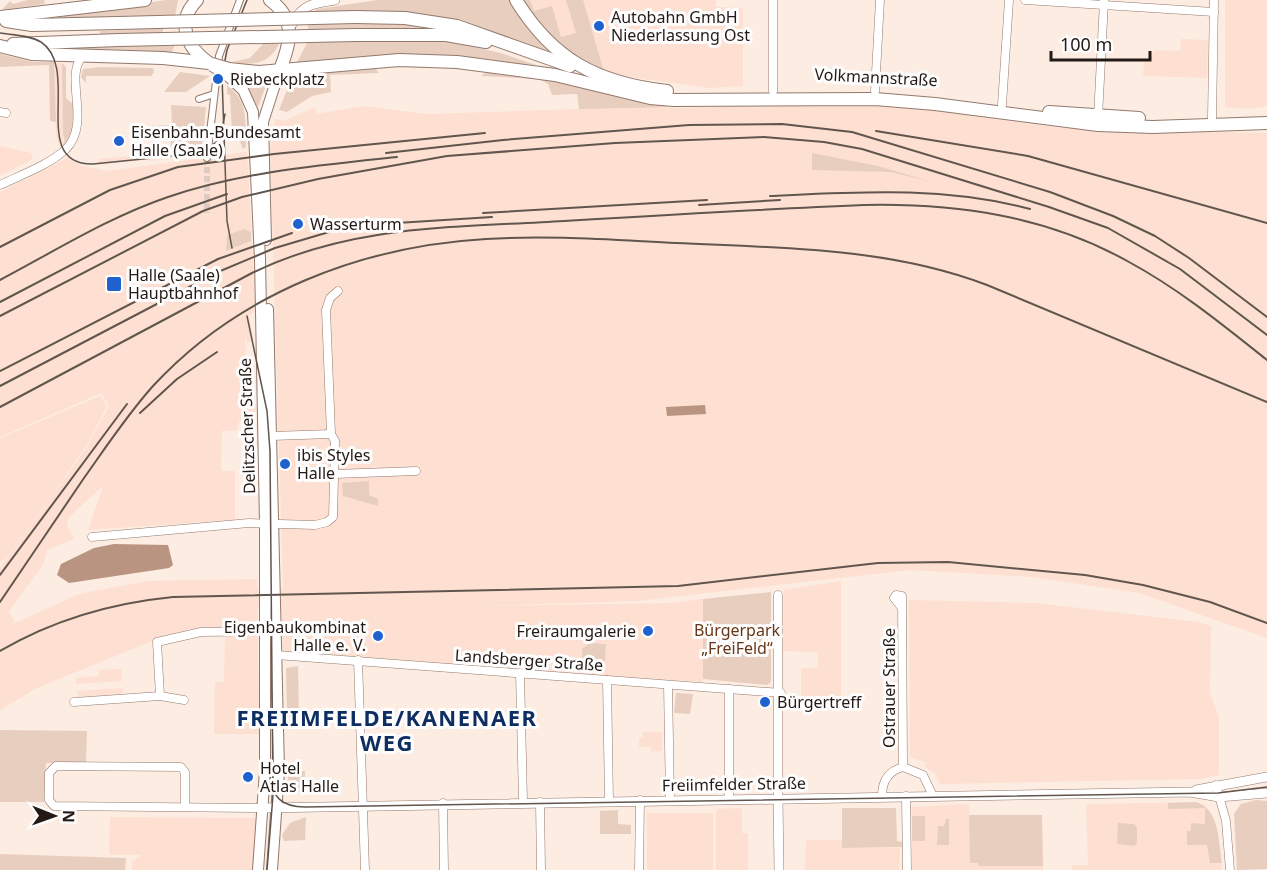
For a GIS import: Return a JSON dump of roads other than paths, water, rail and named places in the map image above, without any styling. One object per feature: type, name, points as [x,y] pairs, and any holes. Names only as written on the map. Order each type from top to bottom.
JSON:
[{"type":"main road","points":[[0,19],[146,0]]},
{"type":"main road","points":[[186,0],[185,26],[191,48],[211,64],[228,73],[279,72],[399,60],[457,62],[588,77]]},
{"type":"main road","points":[[185,26],[188,13],[197,0]]},
{"type":"main road","points":[[270,0],[283,12],[290,30],[287,51],[279,72]]},
{"type":"main road","name":"Volkmannstraße","points":[[516,0],[546,42],[588,77],[650,98],[674,100],[875,99],[935,104],[1098,125],[1153,127],[1267,123]]},
{"type":"main road","points":[[0,19],[32,25],[355,17],[413,18],[457,26],[588,77]]},
{"type":"main road","points":[[0,44],[429,34],[465,37],[512,50],[588,77]]},
{"type":"main road","points":[[0,44],[32,54],[163,58],[211,64]]},
{"type":"main road","name":"Delitzscher Straße","points":[[258,870],[264,808],[265,631],[272,436],[262,128],[265,110],[279,72]]},
{"type":"main road","name":"Delitzscher Straße","points":[[228,73],[246,94],[254,124],[276,655],[278,806],[272,870]]},
{"type":"main road","name":"Volkmannstraße","points":[[588,77],[674,92],[875,91],[1098,117],[1212,118],[1267,115]]},
{"type":"street","points":[[207,158],[219,56],[240,0]]},
{"type":"street","points":[[290,30],[304,7],[335,0]]},
{"type":"street","points":[[773,0],[773,91]]},
{"type":"street","points":[[875,91],[880,0]]},
{"type":"street","points":[[1002,105],[1010,0]]},
{"type":"street","points":[[1025,0],[1104,3],[1214,12]]},
{"type":"street","points":[[1212,118],[1214,0]]},
{"type":"street","points":[[1098,117],[1104,3]]},
{"type":"street","points":[[0,185],[64,151],[74,138],[79,115],[77,65],[83,56]]},
{"type":"street","points":[[199,99],[214,94]]},
{"type":"street","points":[[92,537],[269,524],[315,525],[333,517],[335,441],[331,434],[326,310],[330,298],[338,291]]},
{"type":"street","points":[[272,436],[331,434]]},
{"type":"street","points":[[335,474],[416,471]]},
{"type":"street","points":[[778,596],[779,870]]},
{"type":"street","name":"Ostrauer Straße","points":[[902,608],[903,768]]},
{"type":"street","points":[[160,696],[157,642],[201,632],[265,631]]},
{"type":"street","name":"Landsberger Straße","points":[[276,655],[779,693]]},
{"type":"street","points":[[358,660],[364,870]]},
{"type":"street","points":[[520,673],[523,802]]},
{"type":"street","points":[[607,680],[609,801]]},
{"type":"street","points":[[668,685],[670,800]]},
{"type":"street","points":[[729,689],[729,799]]},
{"type":"street","points":[[74,702],[160,696],[184,700]]},
{"type":"street","points":[[185,807],[185,772],[181,767],[88,765],[56,766],[50,769],[48,800],[54,806],[264,808],[278,806]]},
{"type":"street","name":"Ostrauer Straße","points":[[882,796],[883,784],[888,775],[903,768],[923,775],[933,796]]},
{"type":"street","name":"Freiimfelder Straße","points":[[1190,792],[1216,785],[1267,777]]},
{"type":"street","points":[[1216,785],[1226,821],[1230,870]]},
{"type":"street","name":"Freiimfelder Straße","points":[[278,806],[1190,792],[1219,797],[1267,793]]},
{"type":"street","points":[[906,796],[907,870]]},
{"type":"street","points":[[639,870],[640,800]]},
{"type":"street","points":[[540,802],[541,870]]},
{"type":"street","points":[[443,804],[444,870]]},
{"type":"tunnel","points":[[207,158],[207,213]]},
{"type":"tram line","points":[[232,248],[227,221],[222,76],[227,50],[247,0]]},
{"type":"tram line","points":[[0,33],[41,42],[52,55],[57,73],[59,133],[63,149],[74,160],[93,164],[202,153],[220,139],[225,114]]},
{"type":"tram line","points":[[247,316],[267,411],[270,451],[273,795],[267,870]]},
{"type":"tram line","points":[[270,774],[275,795],[284,803],[297,807],[1218,793],[1267,787]]},
{"type":"railway","points":[[386,153],[503,140],[689,125],[782,124],[852,132],[1050,192],[1113,216],[1155,236],[1189,258],[1267,317]]},
{"type":"railway","points":[[876,131],[1028,156],[1267,223]]},
{"type":"railway","points":[[0,247],[110,190],[178,167],[274,154],[485,133]]},
{"type":"railway","points":[[0,316],[203,211],[242,197],[318,179],[447,156],[615,143],[764,137],[824,142],[862,149],[1049,207],[1108,228],[1180,269],[1267,335]]},
{"type":"railway","points":[[0,280],[125,214],[196,188],[252,175],[397,157]]},
{"type":"railway","points":[[770,196],[900,192],[965,197],[1030,209]]},
{"type":"railway","points":[[0,302],[165,216],[227,194]]},
{"type":"railway","points":[[483,213],[707,200]]},
{"type":"railway","points":[[699,205],[780,200]]},
{"type":"railway","points":[[0,407],[252,273],[290,257],[328,245],[405,231],[444,228],[864,205],[967,210],[1034,223],[1066,233],[1098,246],[1165,284],[1267,360]]},
{"type":"railway","points":[[0,386],[218,272],[275,248],[329,232],[365,225],[492,217]]},
{"type":"railway","points":[[0,371],[218,259],[292,233]]},
{"type":"railway","points":[[0,602],[126,420],[153,386],[187,353],[224,325],[263,300],[305,280],[349,264],[394,252],[440,244],[510,238],[605,239],[794,248],[873,256],[911,263],[949,272],[987,285],[1267,402]]},
{"type":"railway","points":[[140,413],[177,379],[217,352]]},
{"type":"railway","points":[[0,575],[127,404]]},
{"type":"railway","points":[[0,651],[41,630],[84,615],[128,604],[173,597],[678,586],[878,563],[948,562],[1085,575],[1143,585],[1210,602],[1267,623]]},
{"type":"place","name":"Autobahn GmbH Niederlassung Ost","points":[[599,26]]},
{"type":"place","name":"Riebeckplatz","points":[[218,79]]},
{"type":"place","name":"Eisenbahn-Bundesamt Halle (Saale)","points":[[119,141]]},
{"type":"place","name":"Wasserturm","points":[[298,224]]},
{"type":"place","name":"Halle (Saale) Hauptbahnhof","points":[[114,284]]},
{"type":"place","name":"ibis Styles Halle","points":[[285,464]]},
{"type":"place","name":"Freiraumgalerie","points":[[648,631]]},
{"type":"place","name":"Eigenbaukombinat Halle e. V.","points":[[378,636]]},
{"type":"place","name":"Bürgertreff","points":[[765,702]]},
{"type":"place","name":"Hotel Atlas Halle","points":[[248,777]]},
{"type":"district","name":"FREIIMFELDE/KANENAER WEG","points":[[387,730]]},
{"type":"park label","name":"Bürgerpark „FreiFeld“","points":[[737,639]]}]
